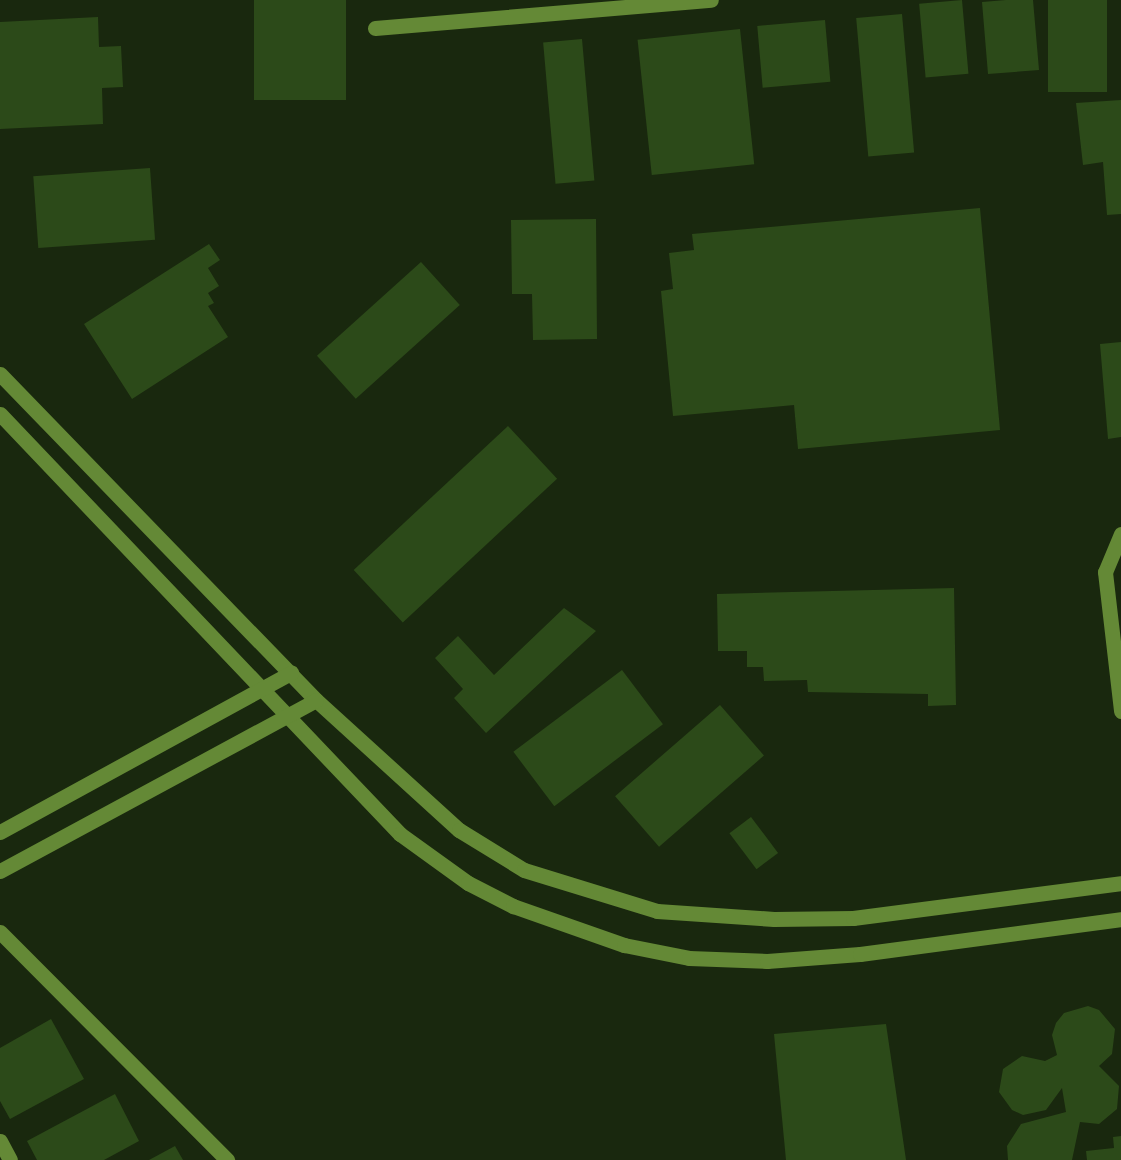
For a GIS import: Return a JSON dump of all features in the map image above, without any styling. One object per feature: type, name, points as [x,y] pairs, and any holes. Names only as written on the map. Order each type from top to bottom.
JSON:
[{"type":"street","points":[[375,28],[711,0]]},
{"type":"street","points":[[0,374],[316,700],[483,849],[544,878],[657,911],[853,918],[1121,883]]},
{"type":"street","points":[[0,414],[285,717],[400,834],[445,868],[513,906],[624,945],[688,958],[767,961],[860,954],[1121,919]]},
{"type":"street","points":[[1121,534],[1105,572],[1121,711]]},
{"type":"street","points":[[0,832],[291,673]]},
{"type":"street","points":[[0,871],[316,700]]},
{"type":"street","points":[[0,932],[227,1160]]},
{"type":"street","points":[[0,1141],[10,1160]]},
{"type":"building","points":[[254,0],[346,0],[346,100],[254,100]]},
{"type":"building","points":[[962,0],[968,74],[926,77],[919,4]]},
{"type":"building","points":[[1033,0],[1039,70],[988,74],[982,2]]},
{"type":"building","points":[[1048,0],[1107,0],[1107,92],[1048,92]]},
{"type":"building","points":[[902,14],[914,152],[868,156],[856,18]]},
{"type":"building","points":[[98,17],[99,47],[121,46],[123,87],[102,88],[103,124],[0,129],[0,22]]},
{"type":"building","points":[[825,20],[830,82],[763,88],[757,26]]},
{"type":"building","points":[[740,29],[754,164],[652,175],[638,40]]},
{"type":"building","points":[[582,39],[594,180],[556,184],[543,42]]},
{"type":"building","points":[[1121,100],[1121,214],[1107,215],[1103,162],[1083,165],[1076,103]]},
{"type":"building","points":[[150,168],[155,240],[38,248],[33,176]]},
{"type":"building","points":[[980,208],[1000,430],[798,449],[794,405],[673,416],[661,291],[673,289],[669,253],[694,250],[692,234]]},
{"type":"building","points":[[596,219],[597,339],[533,340],[532,294],[512,294],[511,220]]},
{"type":"building","points":[[209,244],[220,260],[208,268],[219,286],[208,293],[214,303],[208,306],[228,337],[132,399],[84,324]]},
{"type":"building","points":[[421,262],[460,305],[356,399],[317,356]]},
{"type":"building","points":[[1121,342],[1121,437],[1108,439],[1100,344]]},
{"type":"building","points":[[508,426],[557,479],[403,623],[354,570]]},
{"type":"building","points":[[954,588],[956,705],[928,706],[928,694],[808,692],[807,680],[764,681],[763,667],[747,667],[747,651],[718,651],[717,594]]},
{"type":"building","points":[[564,608],[596,631],[486,733],[454,698],[463,689],[435,658],[458,636],[494,675]]},
{"type":"building","points":[[622,670],[663,724],[554,806],[513,752]]},
{"type":"building","points":[[720,705],[764,756],[659,847],[615,796]]},
{"type":"building","points":[[751,817],[778,853],[757,869],[729,833]]},
{"type":"building","points":[[1088,1006],[1099,1010],[1115,1029],[1112,1054],[1099,1066],[1119,1086],[1117,1109],[1099,1124],[1080,1122],[1072,1160],[1008,1160],[1007,1146],[1021,1124],[1066,1112],[1062,1088],[1046,1110],[1023,1115],[1012,1110],[999,1092],[1003,1069],[1022,1056],[1045,1061],[1057,1055],[1052,1035],[1056,1023],[1064,1013]]},
{"type":"building","points":[[51,1019],[84,1079],[10,1119],[0,1101],[0,1048]]},
{"type":"building","points":[[886,1024],[906,1160],[786,1160],[774,1034]]},
{"type":"building","points":[[115,1094],[139,1141],[104,1160],[37,1160],[27,1141]]},
{"type":"building","points":[[1121,1136],[1121,1160],[1087,1160],[1086,1151],[1114,1148],[1113,1137]]},
{"type":"building","points":[[175,1146],[183,1160],[149,1160]]}]
